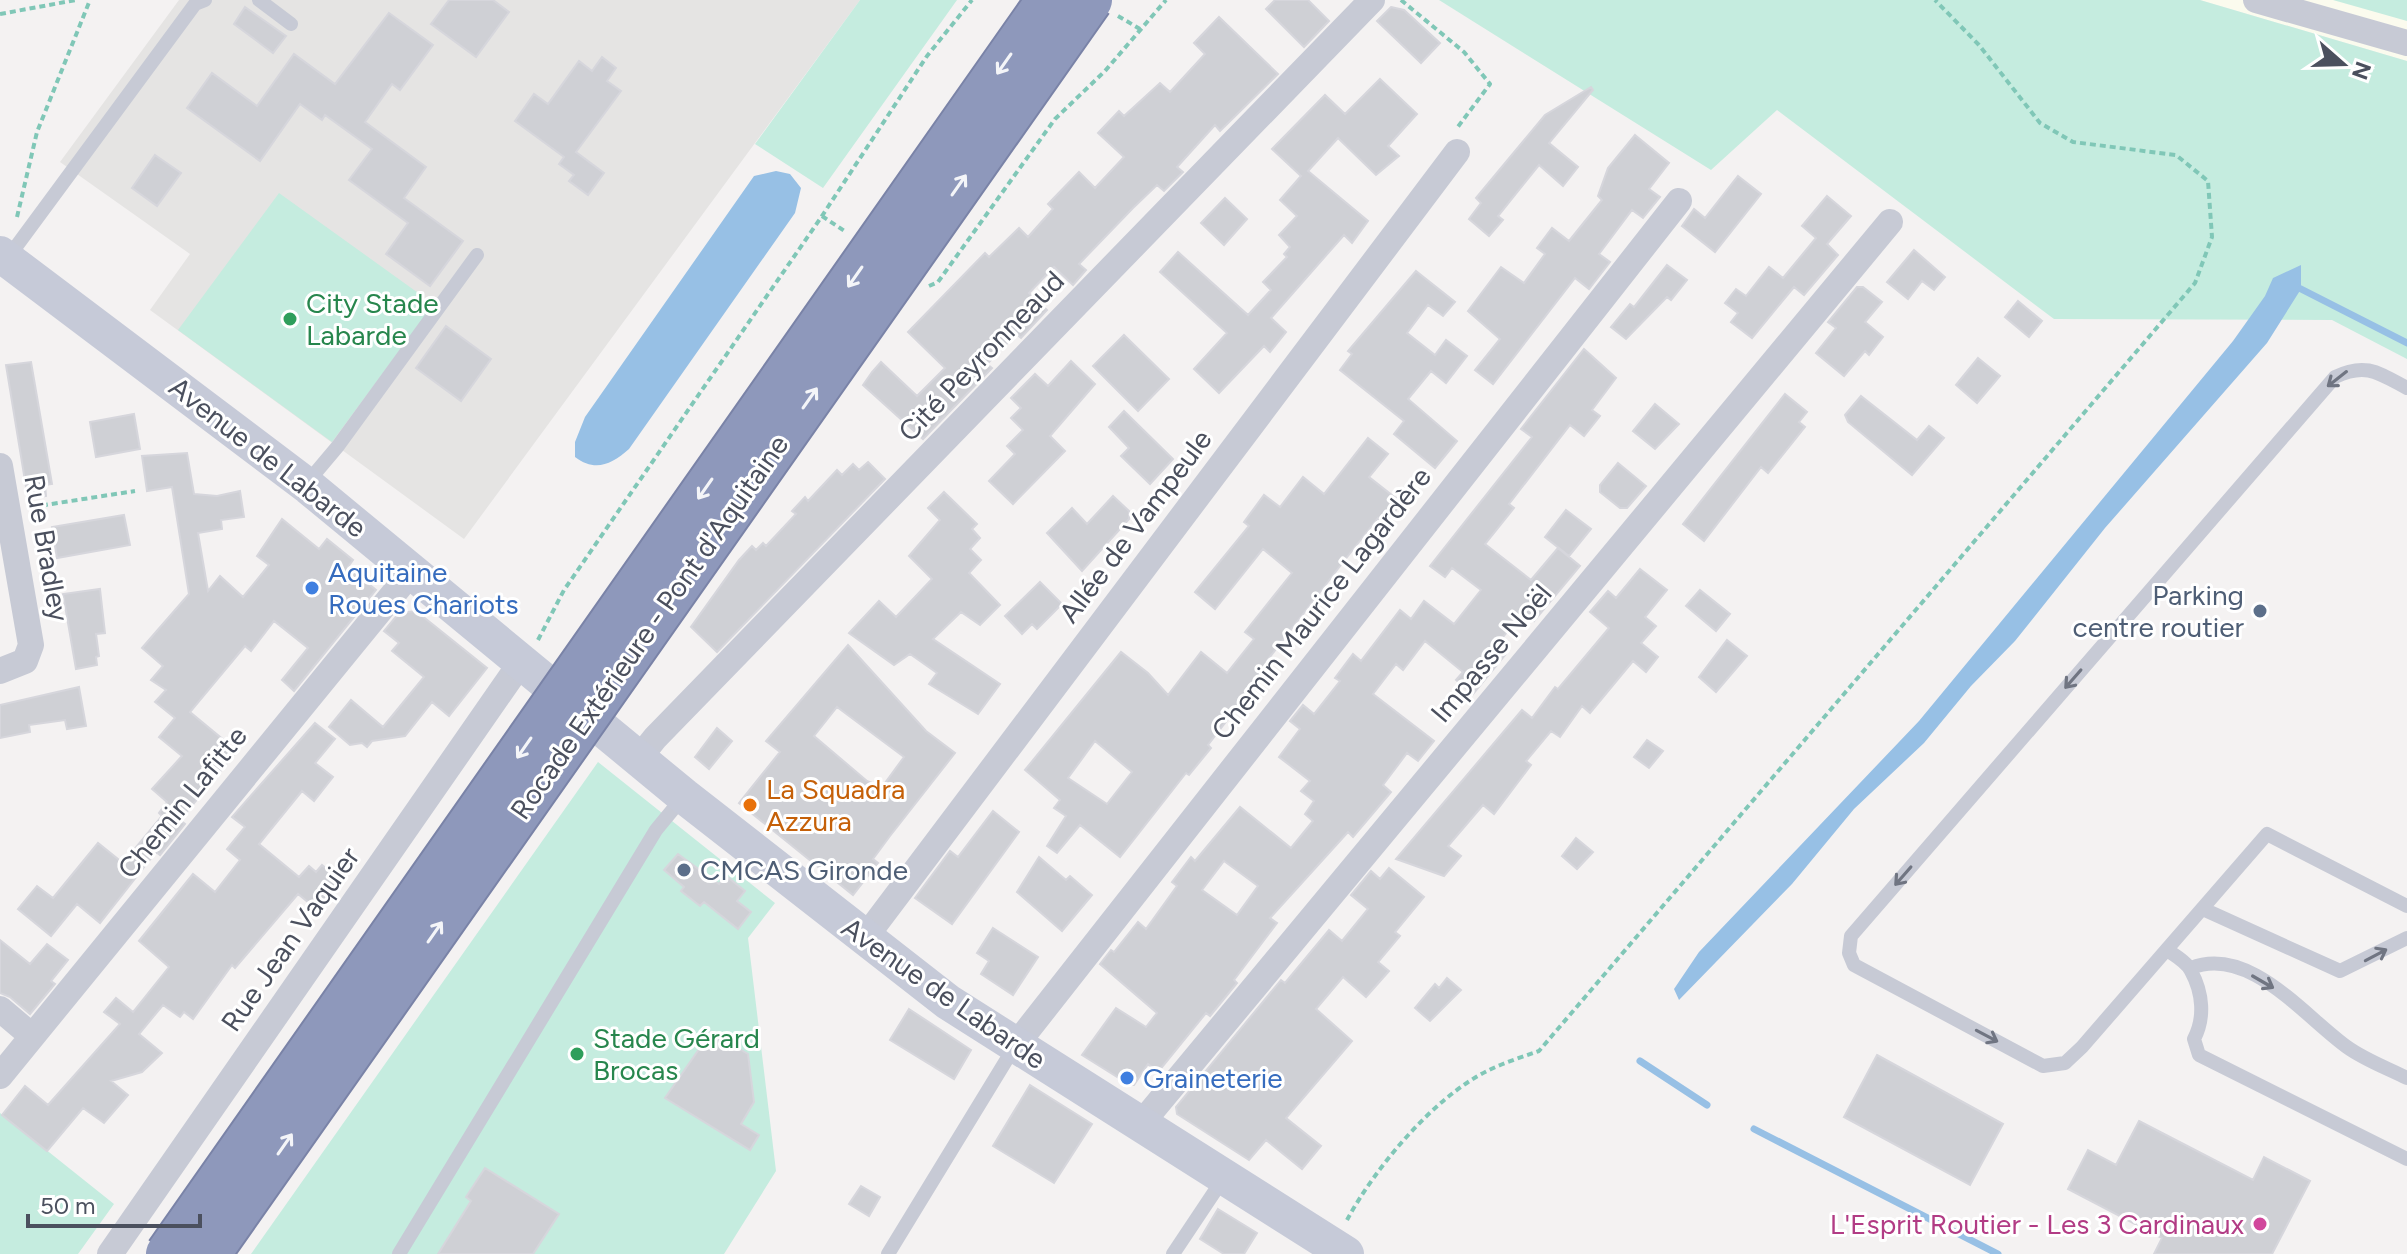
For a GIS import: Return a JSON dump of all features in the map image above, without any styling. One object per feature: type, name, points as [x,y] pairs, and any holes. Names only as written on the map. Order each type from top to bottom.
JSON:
[{"type":"highway","points":[[168,1254],[1049,0]]},
{"type":"highway","name":"Rocade Extérieure - Pont d'Aquitaine","points":[[208,1254],[1102,7]]},
{"type":"main road","name":"Avenue de Labarde","points":[[9,251],[413,570],[684,796],[864,939],[948,1002],[1015,1046],[1339,1250]]},
{"type":"street","name":"Cité Peyronneaud","points":[[639,758],[655,738],[1372,0]]},
{"type":"street","points":[[2256,0],[2407,43]]},
{"type":"street","name":"Allée de Vampeule","points":[[864,939],[1457,152]]},
{"type":"street","name":"Chemin Maurice Lagardère","points":[[1015,1046],[1679,201]]},
{"type":"street","name":"Impasse Noël","points":[[1140,1125],[1890,222]]},
{"type":"street","name":"Rue Bradley","points":[[0,466],[31,645],[25,661],[0,671]]},
{"type":"street","name":"Chemin Lafitte","points":[[0,1076],[413,570]]},
{"type":"street","name":"Rue Jean Vaquier","points":[[110,1254],[522,661]]},
{"type":"street","points":[[0,1009],[32,1036]]},
{"type":"lane","points":[[9,251],[195,4],[205,0]]},
{"type":"lane","points":[[259,0],[291,24]]},
{"type":"lane","points":[[306,485],[338,446],[477,255]]},
{"type":"lane","points":[[2407,388],[2374,371],[2353,369],[2335,377],[1851,936],[1849,953],[1854,965],[2043,1066],[2065,1063],[2082,1047],[2267,834],[2407,906]]},
{"type":"lane","points":[[399,1254],[656,830],[684,796]]},
{"type":"lane","points":[[2203,909],[2340,971],[2407,938]]},
{"type":"lane","points":[[2167,950],[2191,968],[2203,1011],[2202,1025],[2194,1039],[2199,1055],[2407,1159]]},
{"type":"lane","points":[[2191,968],[2208,961],[2231,964],[2272,987],[2349,1049],[2407,1078]]},
{"type":"lane","points":[[888,1254],[1015,1046]]},
{"type":"lane","points":[[1173,1254],[1223,1179]]},
{"type":"path","points":[[0,14],[76,0]]},
{"type":"path","points":[[9,251],[37,132],[90,0]]},
{"type":"path","points":[[522,661],[544,632],[564,590],[822,216],[927,56],[972,0]]},
{"type":"path","points":[[924,286],[938,282],[1055,119],[1105,71],[1166,0]]},
{"type":"path","points":[[1401,0],[1464,52],[1490,84],[1456,130],[1457,152]]},
{"type":"path","points":[[1339,1250],[1363,1190],[1443,1099],[1486,1071],[1539,1051],[2195,283],[2212,237],[2208,181],[2176,155],[2073,142],[2040,123],[1979,45],[1935,0]]},
{"type":"path","points":[[1102,7],[1140,29]]},
{"type":"path","points":[[822,216],[849,234]]},
{"type":"path","points":[[10,511],[135,491]]},
{"type":"shaded area","points":[[179,0],[860,0],[464,539],[150,310],[190,254],[60,162]]},
{"type":"shaded area","points":[[2200,0],[2407,0],[2407,61]]},
{"type":"green space","points":[[860,0],[957,0],[823,188],[755,144]]},
{"type":"green space","points":[[1439,0],[2200,0],[2407,61],[2407,359],[2332,320],[2054,319],[1777,110],[1711,170]]},
{"type":"green space","points":[[2333,0],[2407,0],[2407,21]]},
{"type":"green space","points":[[279,193],[421,295],[415,305],[427,313],[332,442],[178,330]]},
{"type":"green space","name":"Stade Gérard Brocas","points":[[598,762],[775,903],[748,938],[776,1171],[724,1254],[251,1254]]},
{"type":"green space","points":[[0,1113],[114,1204],[78,1254],[0,1254]]},
{"type":"water","points":[[776,171],[790,174],[801,188],[795,213],[629,449],[603,465],[582,462],[575,457],[575,442],[585,417],[754,176]]},
{"type":"water","points":[[2301,265],[2301,289],[2267,343],[2105,528],[2015,641],[1971,686],[1924,743],[1854,809],[1792,884],[1679,1000],[1674,989],[1699,952],[1919,721],[2233,341],[2265,296],[2273,278]]},
{"type":"building","points":[[449,0],[493,0],[509,12],[476,57],[431,24]]},
{"type":"building","points":[[1275,0],[1308,0],[1329,21],[1304,47],[1266,9]]},
{"type":"building","points":[[245,7],[286,36],[273,53],[234,24]]},
{"type":"building","points":[[1391,7],[1404,10],[1440,43],[1421,63],[1377,21]]},
{"type":"building","points":[[389,13],[433,45],[400,90],[392,84],[365,122],[426,167],[404,198],[463,241],[430,286],[386,254],[408,223],[349,180],[372,149],[325,115],[322,120],[300,104],[260,161],[187,108],[212,73],[257,106],[294,54],[335,84]]},
{"type":"building","points":[[1219,17],[1278,74],[1220,131],[1215,125],[1177,167],[1183,172],[1164,191],[1157,185],[1133,208],[1079,264],[1086,270],[1073,285],[1054,267],[1029,293],[1047,310],[1021,338],[1016,334],[987,364],[992,368],[923,439],[863,385],[872,372],[881,362],[917,396],[945,368],[908,332],[985,253],[989,257],[1019,228],[1028,237],[1053,209],[1048,204],[1079,172],[1095,188],[1124,157],[1098,133],[1119,111],[1124,116],[1160,83],[1170,92],[1205,54],[1194,43]]},
{"type":"building","points":[[602,57],[616,68],[607,81],[621,91],[576,152],[604,173],[588,195],[569,181],[574,175],[559,164],[564,157],[515,121],[534,94],[548,104],[579,61],[592,71]]},
{"type":"building","points":[[1380,79],[1417,114],[1388,146],[1399,156],[1376,175],[1338,138],[1308,171],[1368,221],[1352,243],[1344,235],[1271,318],[1286,332],[1270,352],[1264,346],[1219,393],[1194,369],[1227,333],[1160,272],[1178,252],[1248,315],[1271,290],[1263,282],[1287,257],[1284,254],[1290,247],[1279,235],[1297,216],[1280,200],[1301,176],[1272,149],[1325,95],[1345,114]]},
{"type":"building","points":[[1591,87],[1593,90],[1549,143],[1578,167],[1563,186],[1539,165],[1498,216],[1503,220],[1489,236],[1469,219],[1481,203],[1476,198],[1545,115]]},
{"type":"building","points":[[1635,135],[1669,163],[1649,189],[1660,197],[1643,218],[1632,210],[1599,254],[1610,262],[1589,289],[1575,278],[1493,384],[1475,370],[1500,339],[1468,311],[1501,267],[1524,283],[1545,254],[1537,248],[1552,228],[1569,241],[1602,200],[1598,196],[1608,168]]},
{"type":"building","points":[[155,155],[181,173],[157,206],[132,188]]},
{"type":"building","points":[[1738,176],[1761,194],[1715,252],[1682,226],[1694,209],[1705,218]]},
{"type":"building","points":[[1827,196],[1851,216],[1827,244],[1838,255],[1804,295],[1794,287],[1752,338],[1731,322],[1738,313],[1725,303],[1736,289],[1746,296],[1769,267],[1783,278],[1816,238],[1802,226]]},
{"type":"building","points":[[1225,198],[1247,219],[1224,245],[1201,223]]},
{"type":"building","points":[[1914,250],[1945,277],[1934,290],[1922,281],[1908,299],[1887,282]]},
{"type":"building","points":[[1667,265],[1687,280],[1671,300],[1667,297],[1626,339],[1611,327],[1630,304],[1634,307]]},
{"type":"building","points":[[1416,271],[1455,302],[1443,316],[1428,305],[1407,333],[1435,355],[1446,340],[1467,356],[1446,383],[1431,371],[1408,399],[1457,441],[1435,468],[1394,434],[1404,421],[1340,370],[1352,354],[1348,351]]},
{"type":"building","points":[[1857,287],[1863,287],[1882,302],[1865,322],[1883,337],[1869,355],[1865,351],[1844,376],[1816,353],[1836,328],[1828,322]]},
{"type":"building","points":[[2018,301],[2042,321],[2029,337],[2005,317]]},
{"type":"building","points":[[446,326],[491,359],[461,401],[416,368]]},
{"type":"building","points":[[1124,335],[1169,379],[1138,411],[1093,366]]},
{"type":"building","points":[[1584,349],[1616,378],[1592,410],[1600,416],[1584,436],[1570,425],[1509,504],[1514,508],[1485,544],[1531,580],[1558,548],[1580,566],[1534,621],[1523,612],[1496,646],[1506,654],[1473,694],[1456,680],[1463,672],[1425,641],[1403,670],[1396,664],[1373,694],[1434,741],[1418,761],[1407,753],[1383,785],[1391,792],[1353,837],[1348,832],[1270,918],[1277,923],[1234,980],[1237,983],[1210,1016],[1206,1013],[1158,1072],[1148,1064],[1134,1085],[1130,1085],[1082,1055],[1116,1008],[1146,1027],[1157,1013],[1100,964],[1138,922],[1146,929],[1177,886],[1172,882],[1191,857],[1195,861],[1240,807],[1291,848],[1313,821],[1305,814],[1314,801],[1301,791],[1310,781],[1279,757],[1300,729],[1290,721],[1303,705],[1314,714],[1340,681],[1335,678],[1353,654],[1361,661],[1400,610],[1411,619],[1424,601],[1454,624],[1481,590],[1452,568],[1445,577],[1430,566],[1532,437],[1521,429]],"holes":[[[1224,861],[1258,886],[1237,915],[1202,890]]]},
{"type":"building","points":[[1978,358],[2000,376],[1977,403],[1956,385]]},
{"type":"building","points":[[1071,361],[1095,384],[1050,436],[1065,451],[1013,504],[989,481],[1015,454],[1007,446],[1023,430],[1011,418],[1021,408],[1011,398],[1035,374],[1048,386]]},
{"type":"building","points":[[31,362],[52,484],[45,485],[46,496],[28,499],[6,365]]},
{"type":"building","points":[[1785,394],[1807,412],[1799,422],[1805,427],[1768,473],[1761,467],[1704,541],[1683,524]]},
{"type":"building","points":[[1861,396],[1917,440],[1929,426],[1944,438],[1912,475],[1848,422],[1845,415]]},
{"type":"building","points":[[1655,404],[1679,424],[1655,449],[1633,431]]},
{"type":"building","points":[[1124,411],[1173,459],[1150,484],[1121,456],[1129,448],[1109,427]]},
{"type":"building","points":[[134,414],[140,449],[96,457],[90,422]]},
{"type":"building","points":[[1368,438],[1388,454],[1369,477],[1402,503],[1385,523],[1378,518],[1266,662],[1270,665],[1208,745],[1211,748],[1189,775],[1186,773],[1120,857],[1080,825],[1057,853],[1047,846],[1066,816],[1054,808],[1060,800],[1025,770],[1121,652],[1148,673],[1168,695],[1201,652],[1227,673],[1254,639],[1245,632],[1292,573],[1263,549],[1215,609],[1195,592],[1249,526],[1244,522],[1264,495],[1280,507],[1303,477],[1324,494]],"holes":[[[1095,741],[1132,772],[1107,804],[1068,778]]]},
{"type":"building","points":[[187,453],[194,494],[217,496],[240,491],[244,517],[221,520],[222,529],[198,533],[208,591],[220,576],[243,597],[269,565],[257,556],[282,519],[319,549],[327,539],[353,560],[348,567],[376,590],[294,691],[282,680],[308,648],[274,621],[251,651],[245,646],[190,712],[237,751],[180,820],[185,824],[160,855],[156,852],[100,923],[77,904],[51,936],[18,909],[37,886],[53,898],[98,843],[123,863],[162,816],[159,813],[167,802],[152,789],[182,756],[159,737],[175,718],[155,702],[166,690],[151,680],[163,666],[142,648],[189,594],[172,487],[147,491],[142,456]]},
{"type":"building","points":[[868,462],[885,479],[717,652],[691,627],[739,560],[752,546],[756,550],[763,543],[766,546],[796,514],[792,511],[805,497],[808,501],[837,470],[842,475],[853,464],[859,470]]},
{"type":"building","points":[[1618,463],[1646,486],[1627,508],[1620,508],[1600,492],[1600,485]]},
{"type":"building","points":[[944,492],[977,524],[972,529],[980,538],[970,549],[981,560],[969,573],[1000,605],[980,625],[961,612],[933,639],[1000,684],[978,714],[929,684],[937,673],[910,654],[894,665],[849,633],[879,601],[896,617],[932,579],[909,556],[940,520],[928,508]]},
{"type":"building","points":[[1113,496],[1129,511],[1129,519],[1082,571],[1047,533],[1072,508],[1087,524]]},
{"type":"building","points":[[1566,510],[1591,529],[1569,556],[1545,537]]},
{"type":"building","points":[[124,515],[130,545],[57,558],[52,527]]},
{"type":"building","points":[[1640,569],[1667,590],[1645,617],[1656,626],[1641,643],[1658,657],[1646,672],[1633,661],[1590,713],[1582,706],[1560,737],[1551,731],[1526,761],[1531,765],[1494,814],[1483,805],[1448,846],[1461,856],[1444,876],[1396,859],[1522,710],[1532,718],[1555,687],[1558,689],[1609,628],[1590,612],[1608,591],[1616,598]]},
{"type":"building","points":[[1040,582],[1062,604],[1037,629],[1032,624],[1022,634],[1005,616]]},
{"type":"building","points":[[100,589],[105,633],[96,634],[97,665],[76,669],[63,594]]},
{"type":"building","points":[[1700,590],[1730,614],[1716,631],[1686,606]]},
{"type":"building","points":[[416,611],[487,668],[449,716],[432,702],[405,736],[372,741],[367,747],[362,743],[350,745],[329,727],[351,700],[383,727],[424,677],[392,651],[399,643],[384,631],[399,613]]},
{"type":"building","points":[[1727,640],[1747,656],[1716,692],[1699,677]]},
{"type":"building","points":[[848,645],[926,731],[955,753],[873,859],[878,863],[853,895],[739,803],[780,752],[766,741]],"holes":[[[837,707],[904,757],[882,787],[867,781],[814,736]]]},
{"type":"building","points":[[79,687],[86,726],[67,729],[65,720],[29,725],[30,732],[0,738],[0,705]]},
{"type":"building","points":[[315,723],[335,739],[315,763],[333,777],[314,801],[302,791],[259,844],[299,877],[309,866],[316,872],[322,865],[341,881],[320,912],[298,894],[235,968],[232,965],[193,1019],[184,1012],[180,1017],[163,1005],[139,1034],[162,1053],[142,1072],[111,1081],[128,1095],[104,1123],[83,1108],[47,1151],[2,1115],[25,1086],[48,1105],[120,1024],[104,1012],[116,998],[133,1012],[169,967],[139,941],[193,874],[215,892],[240,860],[227,849],[245,827],[232,817]]},
{"type":"building","points":[[717,728],[732,741],[709,769],[695,757]]},
{"type":"building","points":[[1647,740],[1663,751],[1649,768],[1634,757]]},
{"type":"building","points":[[993,811],[1019,832],[952,924],[915,898],[950,851],[958,857]]},
{"type":"building","points":[[1576,838],[1593,852],[1577,869],[1562,856]]},
{"type":"building","points":[[678,854],[719,884],[725,875],[745,891],[737,901],[751,912],[738,929],[704,902],[700,906],[681,891],[684,887],[664,870]]},
{"type":"building","points":[[1039,857],[1066,880],[1070,876],[1092,895],[1062,931],[1017,892]]},
{"type":"building","points":[[1389,868],[1424,897],[1395,932],[1400,936],[1378,962],[1389,971],[1366,997],[1343,977],[1316,1009],[1352,1041],[1286,1118],[1321,1146],[1302,1169],[1266,1140],[1249,1160],[1177,1114],[1176,1107],[1281,980],[1285,983],[1329,930],[1342,941],[1368,909],[1351,895],[1371,871],[1380,879]]},
{"type":"building","points":[[993,928],[1038,957],[1013,995],[981,974],[989,961],[977,953]]},
{"type":"building","points":[[0,940],[30,964],[47,944],[68,960],[51,981],[55,984],[30,1014],[10,997],[0,993]]},
{"type":"building","points":[[1447,978],[1461,990],[1430,1021],[1415,1008],[1435,984],[1439,988]]},
{"type":"building","points":[[909,1009],[971,1050],[954,1079],[890,1040]]},
{"type":"building","points":[[711,1032],[748,1054],[754,1102],[741,1124],[759,1135],[750,1150],[665,1098]]},
{"type":"building","points":[[1877,1055],[2003,1124],[1970,1185],[1844,1117]]},
{"type":"building","points":[[1030,1085],[1092,1124],[1054,1183],[993,1146]]},
{"type":"building","points":[[2139,1121],[2253,1180],[2264,1157],[2310,1181],[2272,1254],[2154,1254],[2162,1238],[2068,1189],[2088,1150],[2116,1165]]},
{"type":"building","points":[[485,1168],[559,1214],[533,1254],[438,1254],[471,1201],[466,1197]]},
{"type":"building","points":[[861,1186],[880,1197],[869,1216],[849,1204]]},
{"type":"building","points":[[1218,1209],[1257,1233],[1244,1254],[1224,1254],[1200,1239]]},
{"type":"waterway","points":[[2301,289],[2407,343]]},
{"type":"waterway","points":[[1640,1061],[1707,1105]]},
{"type":"waterway","points":[[1754,1129],[1998,1254]]},
{"type":"place","name":"City Stade Labarde","points":[[290,319]]},
{"type":"place","name":"Aquitaine Roues Chariots","points":[[312,588]]},
{"type":"place","name":"Parking centre routier","points":[[2260,611]]},
{"type":"place","name":"La Squadra Azzura","points":[[750,805]]},
{"type":"place","name":"CMCAS Gironde","points":[[684,870]]},
{"type":"place","name":"Stade Gérard Brocas","points":[[577,1054]]},
{"type":"place","name":"Graineterie","points":[[1127,1078]]},
{"type":"place","name":"L'Esprit Routier - Les 3 Cardinaux","points":[[2260,1224]]}]
